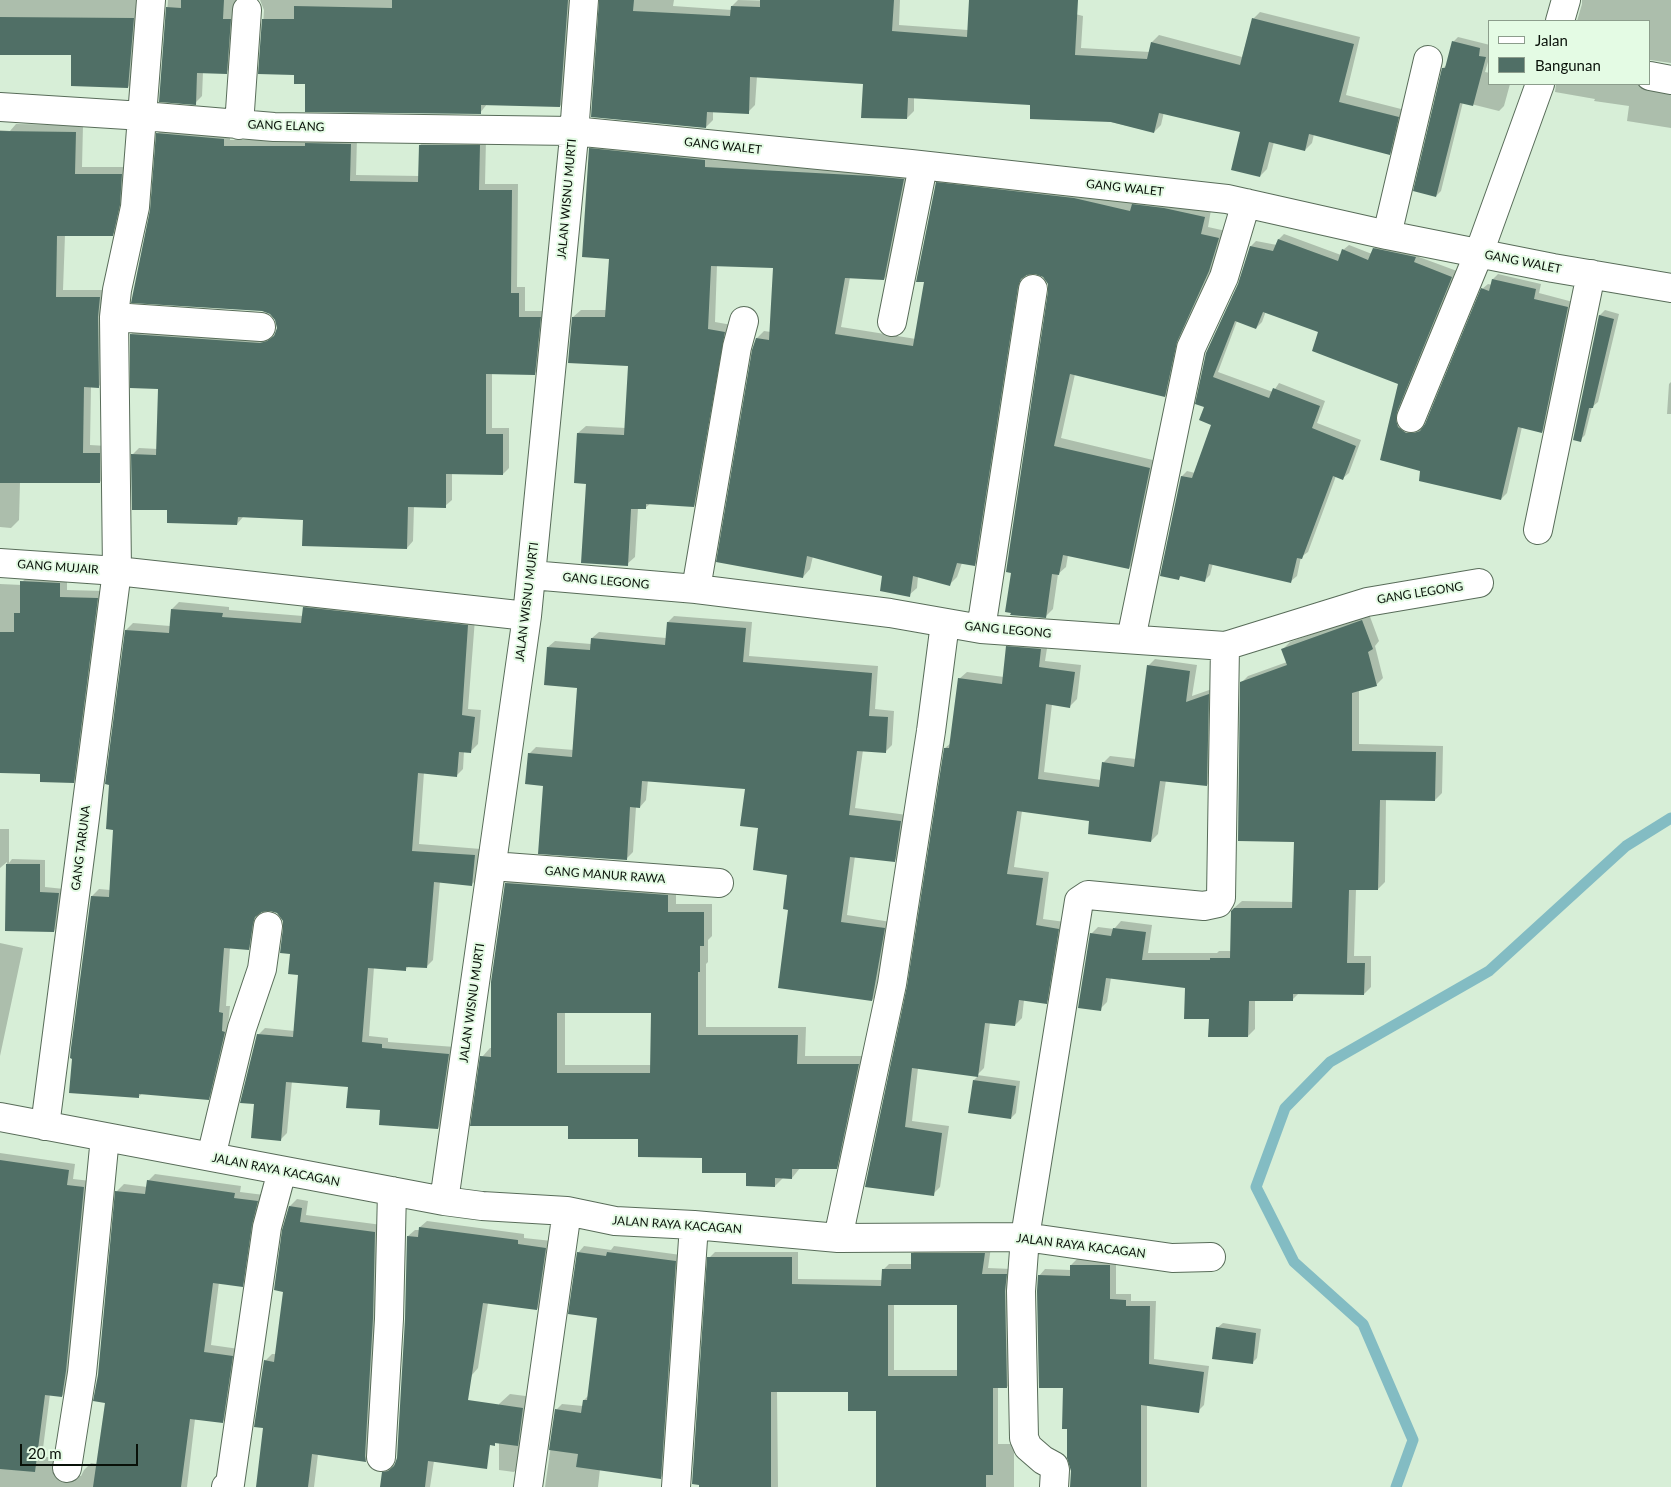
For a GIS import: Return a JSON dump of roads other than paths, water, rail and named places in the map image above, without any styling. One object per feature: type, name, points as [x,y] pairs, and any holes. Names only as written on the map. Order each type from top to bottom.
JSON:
[{"type":"street","name":"GANG TARUNA","points":[[45,1126],[117,571],[114,317],[117,290],[135,207],[151,0]]},
{"type":"street","name":"JALAN WISNU MURTI","points":[[444,1201],[527,616],[584,0]]},
{"type":"street","points":[[1560,20],[1566,0]]},
{"type":"street","points":[[239,125],[247,10]]},
{"type":"street","points":[[1387,235],[1428,60]]},
{"type":"street","points":[[1651,76],[1671,80]]},
{"type":"street","points":[[1411,418],[1480,253],[1540,85]]},
{"type":"street","name":"GANG ELANG","points":[[0,107],[274,127],[573,131]]},
{"type":"street","name":"GANG WALET","points":[[573,131],[1227,199],[1387,235],[1671,288]]},
{"type":"street","points":[[892,322],[923,166]]},
{"type":"street","points":[[1131,639],[1191,348],[1224,277],[1246,203]]},
{"type":"street","points":[[1538,530],[1591,274]]},
{"type":"street","points":[[981,629],[1033,289]]},
{"type":"street","points":[[114,317],[261,327]]},
{"type":"street","points":[[696,589],[737,347],[744,321]]},
{"type":"street","name":"GANG MUJAIR","points":[[0,563],[117,571],[527,616]]},
{"type":"street","name":"GANG LEGONG","points":[[531,575],[696,589],[880,612],[981,629],[1225,646],[1367,602],[1480,583]]},
{"type":"street","points":[[838,1238],[892,984],[931,731],[945,623]]},
{"type":"street","points":[[1054,1487],[1054,1466],[1042,1460],[1028,1448],[1024,1438],[1021,1291],[1025,1236],[1079,901],[1088,895],[1204,906],[1218,903],[1222,898],[1225,646]]},
{"type":"street","name":"GANG MANUR RAWA","points":[[492,866],[719,883]]},
{"type":"street","points":[[211,1157],[242,1028],[262,970],[268,926]]},
{"type":"street","name":"JALAN RAYA KACAGAN","points":[[0,1117],[444,1201],[482,1206],[567,1211],[615,1221],[694,1225],[838,1238],[1025,1236],[1172,1258],[1211,1257]]},
{"type":"street","points":[[67,1468],[82,1373],[105,1137]]},
{"type":"street","points":[[226,1487],[230,1484],[267,1228],[282,1171]]},
{"type":"street","points":[[381,1457],[389,1319],[392,1191]]},
{"type":"street","points":[[528,1487],[567,1211]]},
{"type":"street","points":[[676,1487],[694,1225]]},
{"type":"waterway","points":[[1396,1487],[1413,1440],[1363,1324],[1294,1262],[1256,1187],[1285,1108],[1330,1062],[1489,971],[1626,846],[1671,818]]}]
